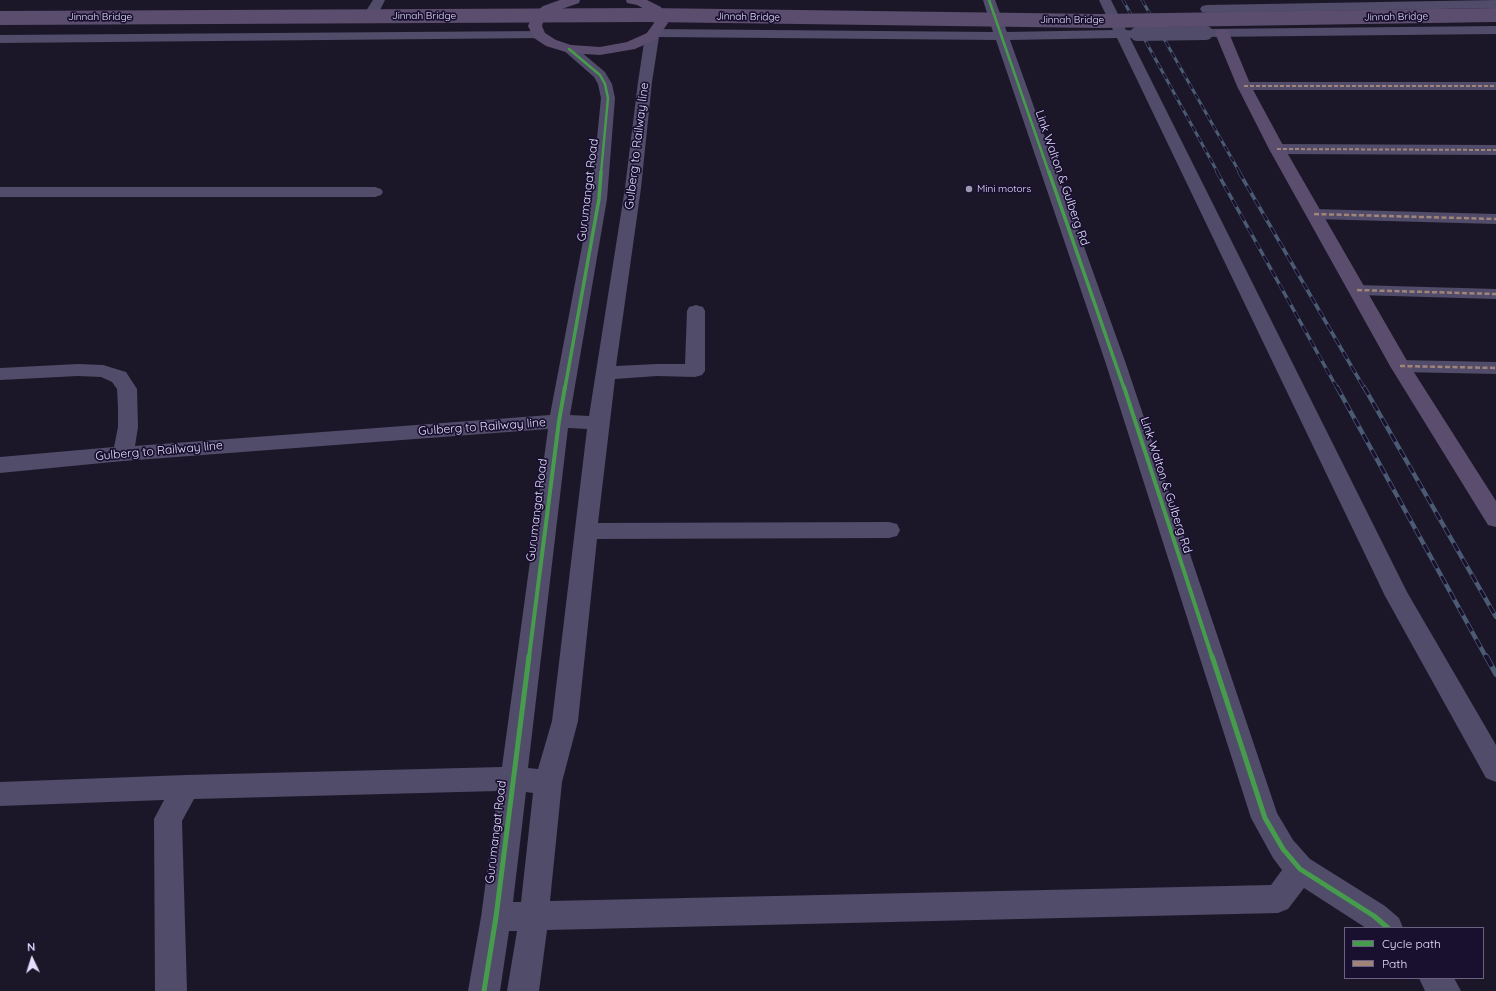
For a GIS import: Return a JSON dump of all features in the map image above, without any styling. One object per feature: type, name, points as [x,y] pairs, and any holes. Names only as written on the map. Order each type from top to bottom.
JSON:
[{"type":"main road","points":[[570,0],[548,9],[538,17],[535,26],[539,35],[551,44],[569,49],[600,51],[630,46],[653,34],[661,23],[658,8],[632,0]]},
{"type":"main road","name":"Jinnah Bridge","points":[[0,18],[648,15],[1100,21],[1496,15]]},
{"type":"main road","name":"Jinnah Bridge","points":[[0,30],[648,28],[975,31],[1496,25]]},
{"type":"main road","points":[[1214,33],[1244,86],[1277,150],[1400,366],[1496,519]]},
{"type":"street","name":"Link Walton & Gulberg Rd","points":[[989,0],[1116,364],[1265,818],[1283,849],[1300,869],[1374,916],[1387,927]]},
{"type":"street","points":[[1105,0],[1397,596],[1496,770]]},
{"type":"street","points":[[1214,33],[1204,4],[1496,4]]},
{"type":"street","points":[[0,11],[376,5],[548,9]]},
{"type":"street","points":[[658,8],[1122,34],[1496,30]]},
{"type":"street","points":[[653,34],[998,26],[1113,14]]},
{"type":"street","name":"Gulberg to Railway line","points":[[0,466],[123,454],[559,421],[598,423],[633,188],[645,82],[653,34]]},
{"type":"street","points":[[0,39],[539,35]]},
{"type":"street","name":"Gurumangat Road","points":[[484,991],[496,917],[559,421],[599,199],[608,98],[605,84],[600,75],[569,49]]},
{"type":"street","points":[[1244,86],[1496,86]]},
{"type":"street","points":[[1277,150],[1496,150]]},
{"type":"street","points":[[0,192],[375,192]]},
{"type":"street","points":[[1314,214],[1496,219]]},
{"type":"street","points":[[1357,290],[1496,294]]},
{"type":"street","points":[[605,373],[657,370],[695,371],[696,311]]},
{"type":"street","points":[[1400,366],[1496,368]]},
{"type":"street","points":[[0,374],[103,370],[119,377],[127,389],[128,407],[128,427],[123,454]]},
{"type":"street","points":[[523,991],[534,916],[548,782],[565,721],[598,423]]},
{"type":"street","points":[[586,531],[889,530]]},
{"type":"street","points":[[0,794],[186,787],[513,779],[548,782]]},
{"type":"street","points":[[170,991],[168,819],[186,787]]},
{"type":"street","points":[[496,917],[1278,899],[1300,869]]},
{"type":"street","points":[[1435,979],[1444,991]]},
{"type":"railway","points":[[1123,0],[1218,173]]},
{"type":"railway","points":[[1142,0],[1240,173]]},
{"type":"railway","points":[[1217,172],[1337,388]]},
{"type":"railway","points":[[1239,172],[1364,388]]},
{"type":"railway","points":[[1337,387],[1486,657]]},
{"type":"railway","points":[[1364,387],[1496,617]]},
{"type":"railway","points":[[1486,656],[1496,674]]},
{"type":"marked path","points":[[1244,86],[1496,86]]},
{"type":"marked path","points":[[1277,149],[1496,150]]},
{"type":"marked path","points":[[1314,214],[1496,219]]},
{"type":"marked path","points":[[1357,290],[1496,294]]},
{"type":"marked path","points":[[1400,366],[1496,368]]},
{"type":"cycle path","points":[[989,0],[1116,364],[1265,818],[1283,849],[1300,869],[1374,916],[1387,927]]},
{"type":"cycle path","points":[[484,991],[496,917],[559,421],[599,199],[608,98],[605,84],[600,75],[569,49]]},
{"type":"place","name":"Mini motors","points":[[969,189]]}]
